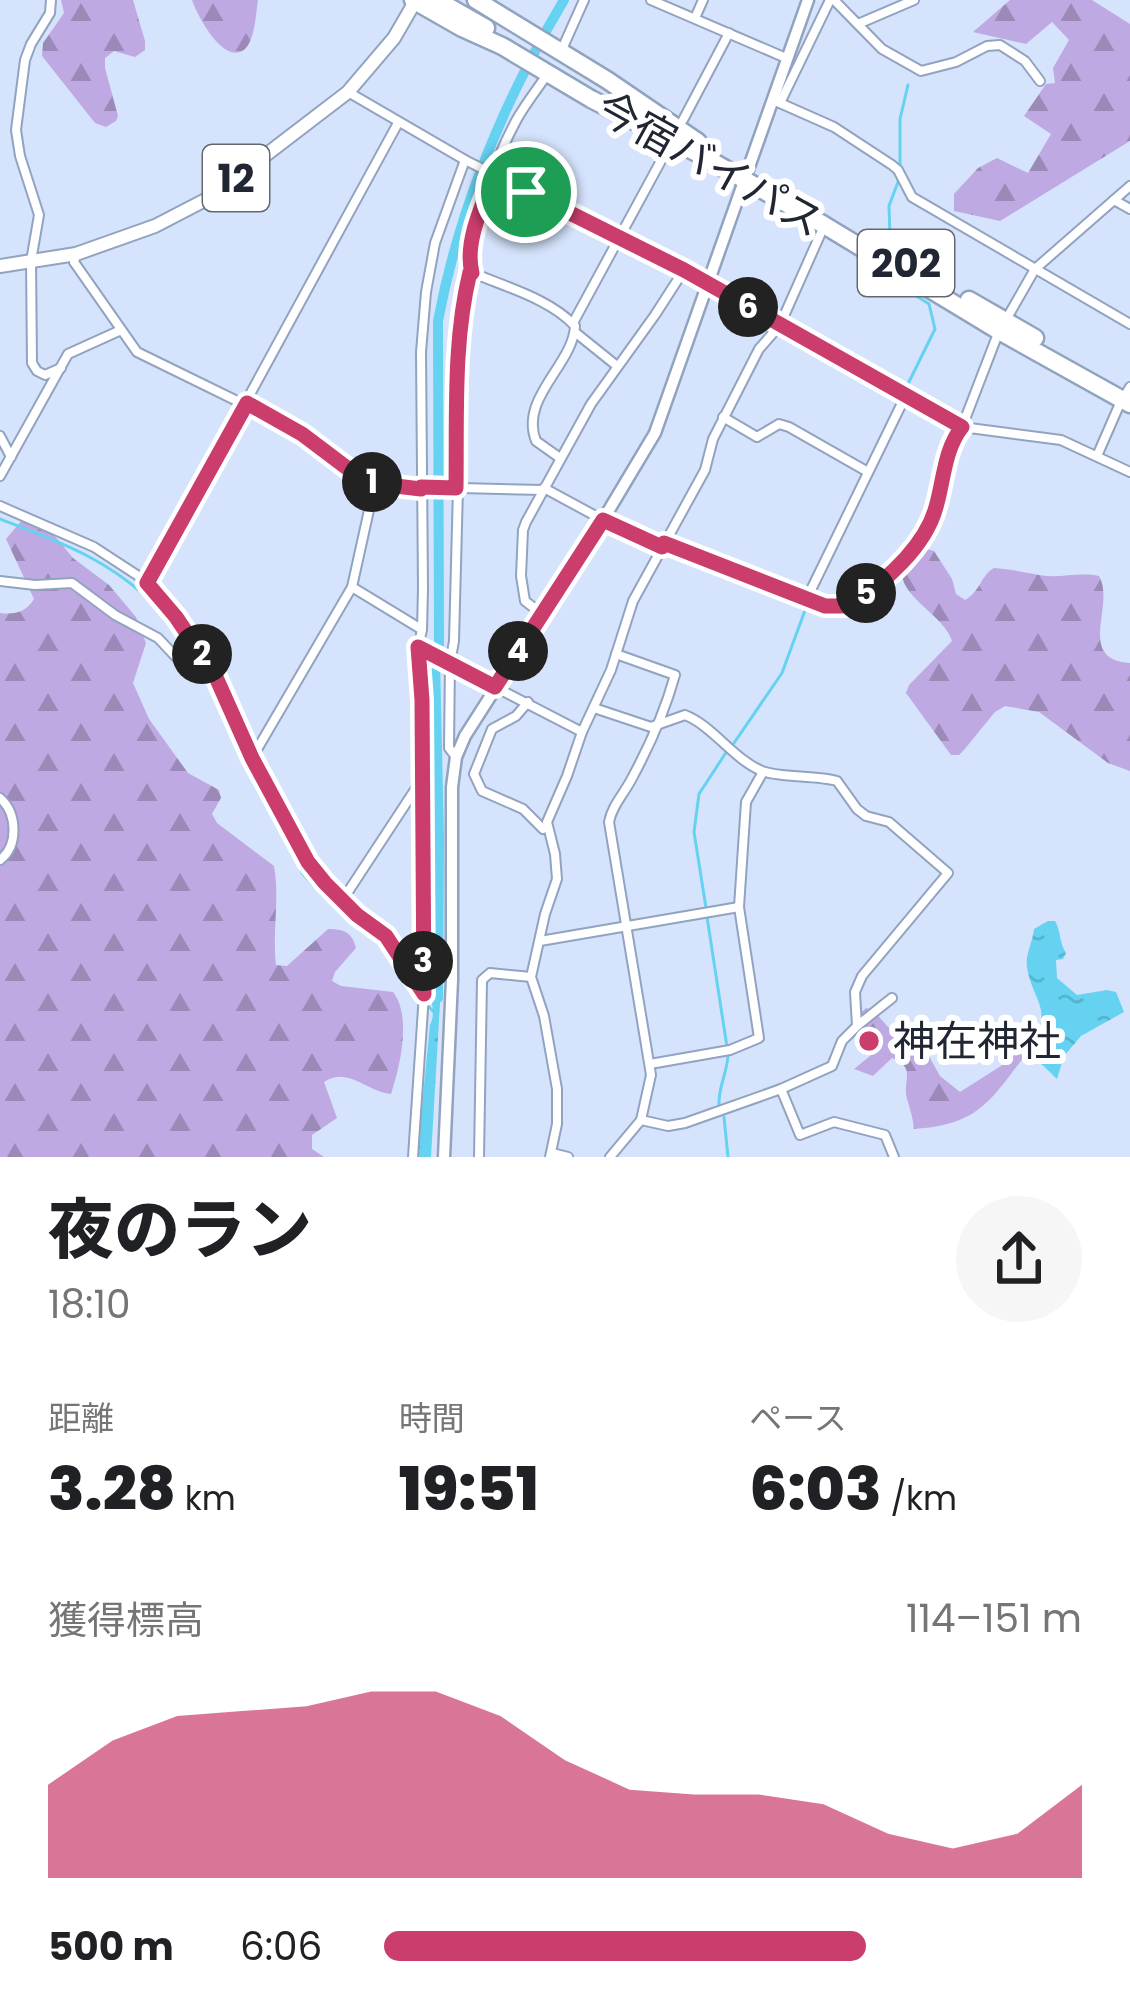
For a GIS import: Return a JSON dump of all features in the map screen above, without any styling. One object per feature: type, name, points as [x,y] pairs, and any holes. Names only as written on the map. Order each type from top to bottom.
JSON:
[{"type":"highway","name":"今宿バイパス","points":[[415,0],[462,28],[521,44],[607,80],[678,133],[1002,326]]},
{"type":"highway","points":[[437,0],[521,44]]},
{"type":"highway","points":[[457,0],[521,44]]},
{"type":"highway","name":"今宿バイパス","points":[[476,0],[521,44]]},
{"type":"highway","points":[[550,60],[678,133]]},
{"type":"highway","name":"今宿バイパス","points":[[550,60],[590,99],[747,175],[824,225],[1128,395]]},
{"type":"highway","points":[[649,118],[699,154]]},
{"type":"main road","name":"12","points":[[0,266],[76,254],[155,226],[211,197],[348,92],[394,38],[415,0]]},
{"type":"main road","points":[[444,1157],[451,1045],[456,757],[655,433],[808,0]]},
{"type":"street","points":[[51,0],[50,13],[25,60],[16,130],[39,214],[32,261],[32,363],[45,374],[61,368]]},
{"type":"street","points":[[472,273],[470,254],[494,175],[517,119],[584,0]]},
{"type":"street","points":[[652,0],[786,58]]},
{"type":"street","points":[[695,18],[703,0]]},
{"type":"street","points":[[1040,81],[1025,61],[1000,45],[921,71],[882,49],[832,0],[776,101],[834,127],[898,170],[912,197],[1130,324]]},
{"type":"street","points":[[858,24],[914,0]]},
{"type":"street","points":[[560,458],[538,444],[532,423],[547,381],[568,350],[574,328],[619,239],[729,33]]},
{"type":"street","points":[[348,92],[464,160],[684,270],[962,427],[1061,440],[1130,472]]},
{"type":"street","points":[[147,583],[398,123]]},
{"type":"street","points":[[413,1157],[424,994],[420,383],[426,292],[435,243],[464,160]]},
{"type":"street","points":[[76,254],[74,262],[144,356],[247,403],[375,483],[543,489],[663,545],[825,606],[850,606],[910,552],[932,521],[951,445],[1002,326],[1035,269],[1130,186]]},
{"type":"street","points":[[1114,200],[1130,209]]},
{"type":"street","points":[[568,1157],[551,1155],[557,1089],[544,1016],[531,977],[557,879],[547,827],[616,655],[626,617],[705,470],[723,417],[759,349],[780,325],[824,225]]},
{"type":"street","points":[[542,614],[524,601],[523,530],[591,404],[684,270]]},
{"type":"street","points":[[472,273],[548,306],[617,366]]},
{"type":"street","points":[[456,757],[449,748],[449,663],[454,641],[459,359],[472,273]]},
{"type":"street","points":[[0,476],[68,354],[121,330]]},
{"type":"street","points":[[1097,456],[1128,395]]},
{"type":"street","points":[[807,598],[905,397]]},
{"type":"street","points":[[723,417],[757,436],[779,424],[789,427],[868,472]]},
{"type":"street","points":[[0,436],[12,459]]},
{"type":"street","points":[[252,758],[352,587],[375,483]]},
{"type":"street","points":[[0,506],[76,537],[115,560],[147,583],[168,606],[212,670],[308,862],[342,901],[386,936],[424,994]]},
{"type":"street","points":[[0,581],[72,583],[115,615],[158,638],[192,674],[212,670]]},
{"type":"street","points":[[352,587],[422,630]]},
{"type":"street","points":[[421,648],[582,732]]},
{"type":"street","points":[[610,1157],[641,1120],[651,1084],[610,816],[658,726],[675,676],[616,655]]},
{"type":"street","points":[[528,702],[516,716],[493,729],[474,774],[482,791],[523,809],[543,829],[547,827]]},
{"type":"street","points":[[594,708],[644,726],[658,726],[685,715],[763,772],[837,781],[857,809],[889,822],[947,873],[862,976],[855,992],[856,1026]]},
{"type":"street","points":[[650,1064],[730,1050],[759,1038],[739,907],[746,802],[763,772]]},
{"type":"street","points":[[342,901],[422,778]]},
{"type":"street","points":[[0,798],[9,807],[14,842],[0,860]]},
{"type":"street","points":[[540,941],[739,907]]},
{"type":"street","points":[[479,1157],[482,980],[490,973],[531,977]]},
{"type":"street","points":[[641,1120],[678,1125],[832,1066],[842,1041],[892,998]]},
{"type":"street","points":[[782,1089],[800,1135],[844,1123],[885,1135],[894,1157]]},
{"type":"green space","points":[[61,0],[133,0],[145,50],[135,57],[114,51],[105,58],[118,116],[106,127],[95,123],[42,56],[43,43],[64,13]]},
{"type":"green space","points":[[192,0],[258,0],[253,33],[245,49],[237,53],[220,45]]},
{"type":"green space","points":[[1010,0],[1092,0],[1130,24],[1130,141],[1000,221],[954,211],[954,194],[978,168],[997,158],[1028,173],[1051,134],[1024,116],[1046,84],[1055,83],[1053,68],[1069,40],[1052,22],[1026,44],[973,32]]},
{"type":"green space","points":[[40,518],[73,558],[109,585],[136,617],[146,643],[133,683],[149,719],[188,773],[219,790],[221,798],[212,814],[217,823],[274,866],[276,965],[287,966],[328,929],[343,931],[356,948],[332,981],[393,992],[399,1002],[402,1042],[391,1094],[350,1078],[324,1082],[337,1118],[312,1135],[312,1149],[324,1157],[0,1157],[0,613],[20,612],[34,599],[6,539],[22,520]]},
{"type":"green space","points":[[923,548],[934,551],[956,594],[965,600],[994,568],[1047,576],[1099,576],[1104,652],[1130,663],[1130,771],[1108,763],[1039,712],[1005,706],[959,755],[951,755],[906,693],[952,641],[905,585],[908,561]]},
{"type":"green space","points":[[866,1008],[897,1037],[930,1058],[940,1076],[960,1092],[1004,1064],[1018,1044],[1027,1053],[981,1108],[954,1122],[914,1129],[907,1075],[900,1062],[892,1058],[873,1076],[854,1069],[881,1047],[858,1021]]},
{"type":"water","points":[[1055,921],[1066,953],[1056,960],[1057,978],[1077,995],[1116,992],[1124,1012],[1081,1036],[1064,1056],[1057,1079],[1026,1049],[1042,1016],[1027,958],[1034,929]]},
{"type":"water","points":[[431,973],[437,973],[441,987],[431,1157],[417,1157],[433,1014]]},
{"type":"waterway","points":[[438,998],[438,321],[458,238],[487,156],[522,76],[564,0]]},
{"type":"waterway","points":[[900,166],[900,119],[908,85]]},
{"type":"waterway","points":[[890,236],[889,206],[898,182]]},
{"type":"waterway","points":[[876,270],[929,304],[935,329],[904,392]]},
{"type":"waterway","points":[[0,519],[63,544],[121,576],[161,613],[199,668]]},
{"type":"waterway","points":[[734,743],[782,673],[807,605]]},
{"type":"waterway","points":[[205,676],[254,784],[303,874],[323,896],[377,937],[409,987],[436,1014]]},
{"type":"waterway","points":[[706,908],[694,832],[699,794],[727,751]]},
{"type":"waterway","points":[[707,917],[727,1047]]},
{"type":"waterway","points":[[719,1105],[728,1056]]},
{"type":"waterway","points":[[724,1117],[728,1157]]},
{"type":"place","name":"神在神社","points":[[869,1041]]},
{"type":"route","points":[[494,175],[526,192],[684,270],[962,427],[951,445],[925,534],[898,565],[850,606],[825,606],[664,543],[662,547],[603,520],[495,687],[418,647],[424,994],[386,936],[357,915],[308,862],[252,758],[215,675],[147,583],[247,403],[302,434],[366,480],[421,489],[456,488],[458,371],[472,273],[470,254],[494,175]]}]
